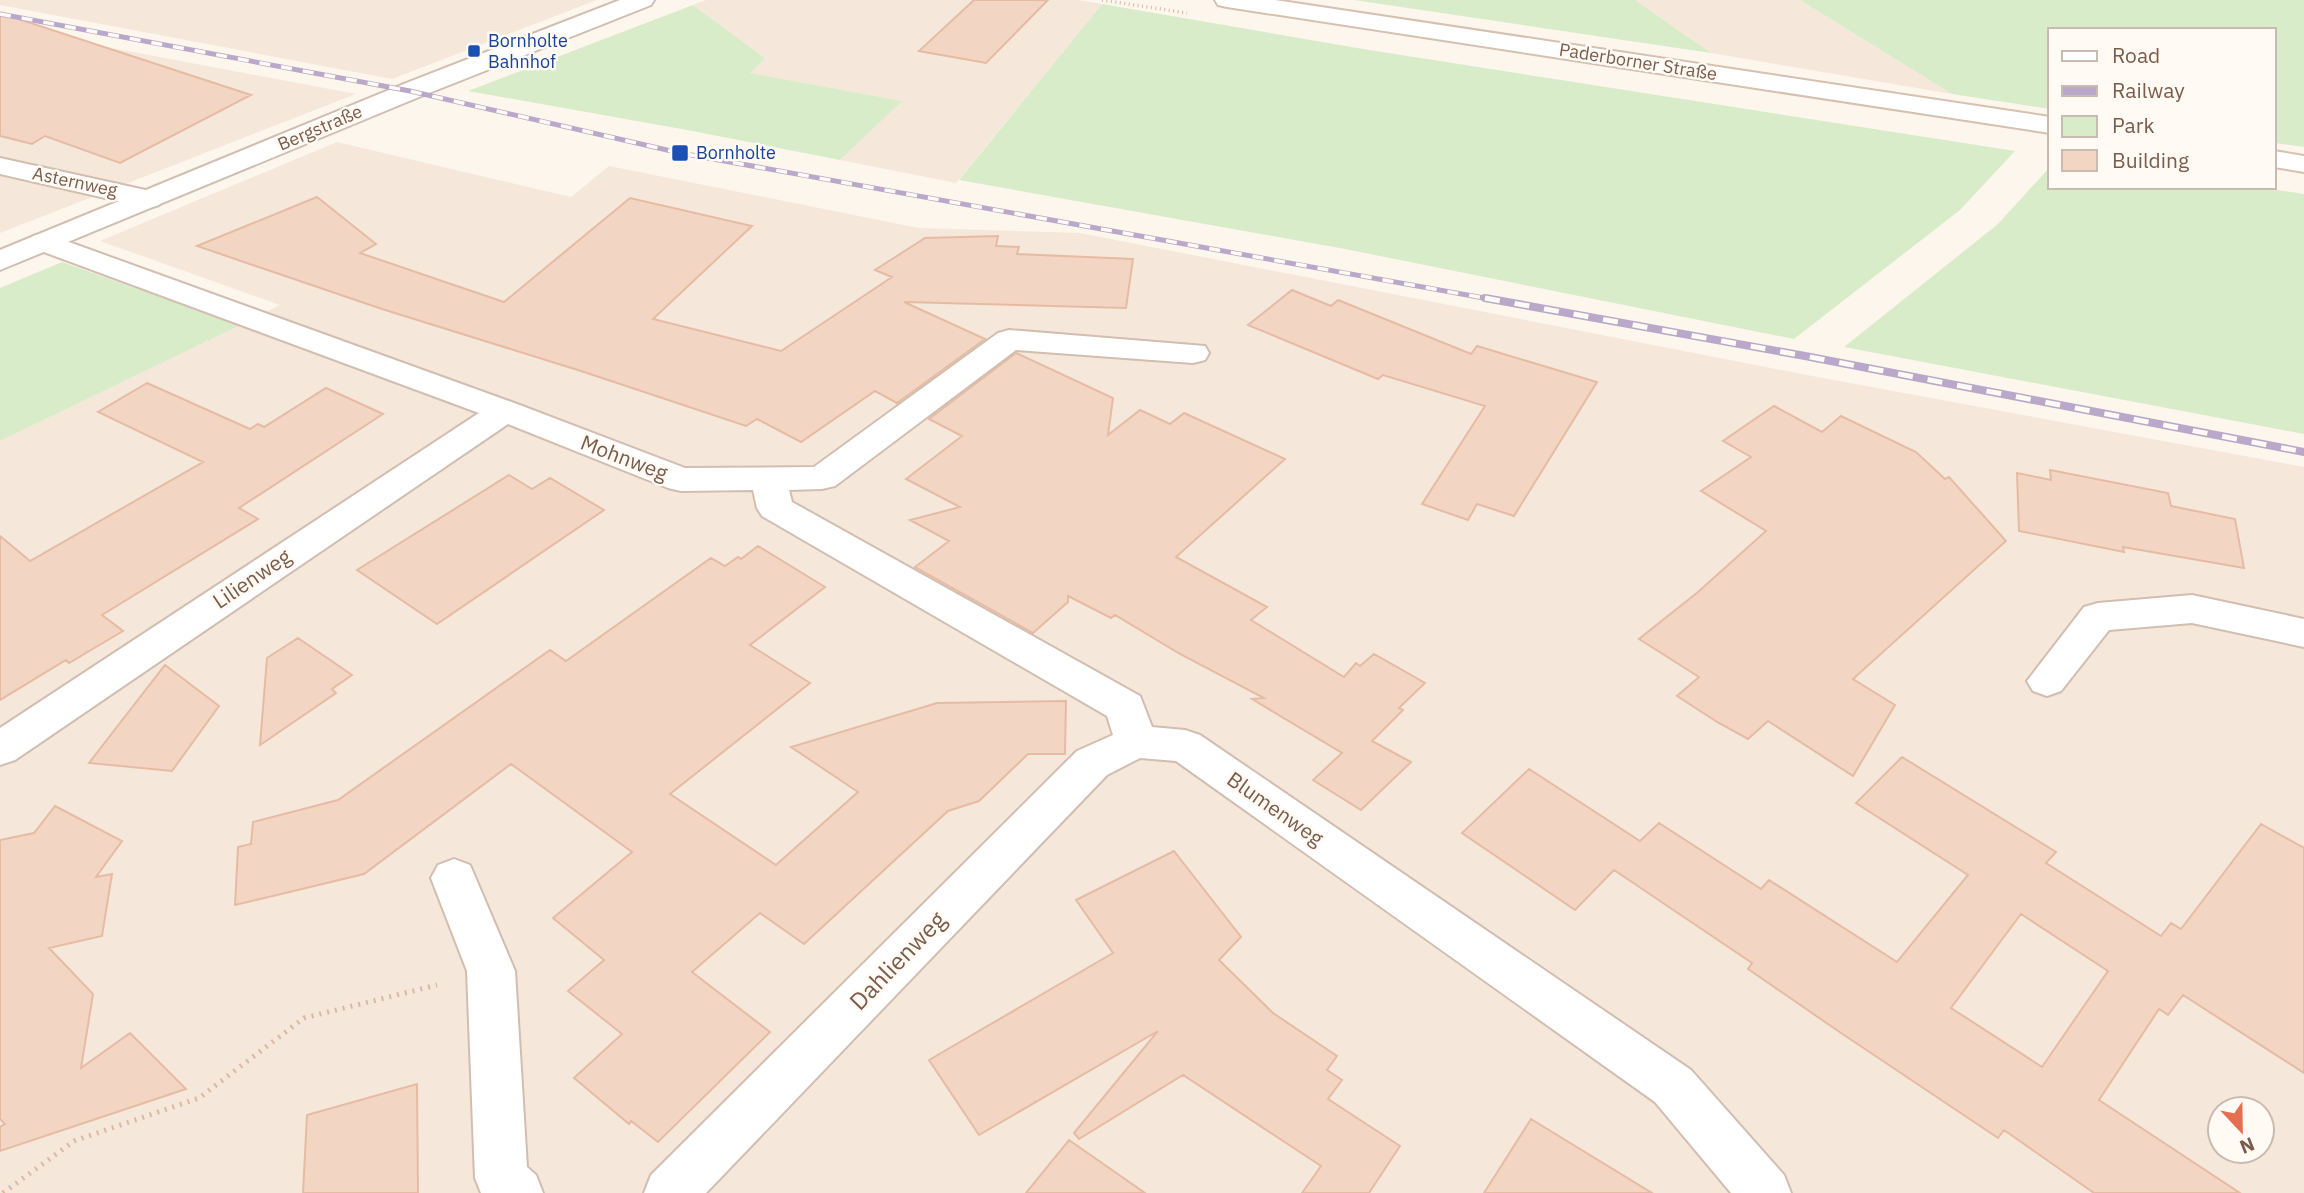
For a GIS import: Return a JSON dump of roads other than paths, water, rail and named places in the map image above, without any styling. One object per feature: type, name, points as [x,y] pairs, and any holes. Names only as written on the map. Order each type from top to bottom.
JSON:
[{"type":"street","name":"Bergstraße","points":[[0,261],[410,91],[642,0]]},
{"type":"street","name":"Paderborner Straße","points":[[1227,0],[2048,125]]},
{"type":"street","points":[[2276,159],[2304,164]]},
{"type":"street","name":"Asternweg","points":[[0,166],[149,199]]},
{"type":"street","name":"Mohnweg","points":[[44,243],[505,411],[681,480],[769,481],[822,478],[1009,340],[1193,353]]},
{"type":"street","name":"Lilienweg","points":[[0,749],[505,411]]},
{"type":"street","points":[[769,481],[775,508],[1125,708],[1136,742]]},
{"type":"street","points":[[2047,681],[2098,617],[2192,609],[2304,633]]},
{"type":"street","name":"Dahlienweg","points":[[670,1193],[1092,763],[1136,742]]},
{"type":"street","name":"Blumenweg","points":[[1136,742],[1185,746],[1673,1086],[1765,1193]]},
{"type":"street","points":[[454,878],[491,971],[501,1178],[517,1193]]},
{"type":"railway","points":[[0,14],[410,91],[680,153],[1495,300]]},
{"type":"railway","points":[[1485,298],[1805,356],[2304,452]]},
{"type":"place","name":"Bornholte Bahnhof","points":[[474,51]]},
{"type":"place","name":"Bornholte","points":[[680,153]]}]
